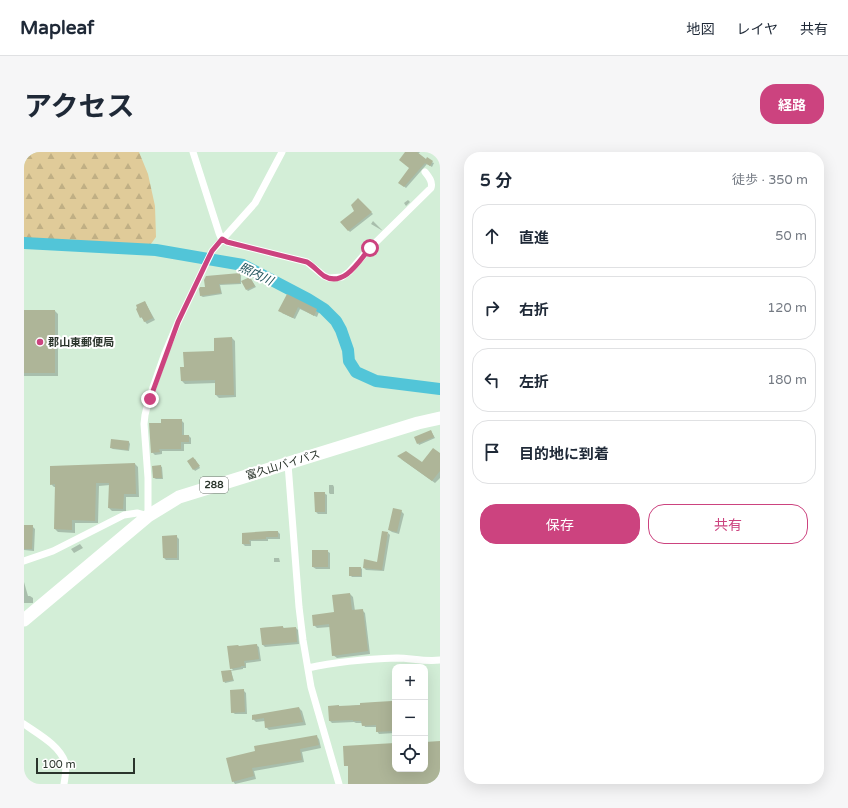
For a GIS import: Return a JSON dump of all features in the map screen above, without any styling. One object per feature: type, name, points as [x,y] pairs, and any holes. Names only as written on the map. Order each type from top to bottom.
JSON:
[{"type":"highway","name":"富久山バイパス","points":[[24,620],[148,516],[180,497],[418,423],[440,418]]},
{"type":"street","points":[[193,152],[218,233],[222,239],[227,242],[307,262],[314,266],[324,276],[329,278],[342,277],[349,272],[370,248],[431,188],[431,179],[425,172]]},
{"type":"street","points":[[24,562],[53,551],[124,515],[137,513],[148,516],[147,462],[144,434],[145,415],[166,353],[178,322],[212,251],[255,202],[282,152]]},
{"type":"street","points":[[288,464],[299,607],[308,668],[322,729],[339,784]]},
{"type":"street","points":[[308,668],[330,663],[395,658],[426,661],[440,660]]},
{"type":"street","points":[[24,724],[50,743],[61,754],[66,772],[64,784]]},
{"type":"green space","points":[[24,152],[139,152],[148,174],[155,206],[156,237],[148,248],[99,243],[24,239]]},
{"type":"building","points":[[405,152],[417,152],[426,159],[427,157],[433,161],[430,166],[425,163],[404,187],[398,183],[409,168],[399,160]]},
{"type":"building","points":[[358,198],[372,212],[348,231],[340,222],[354,211],[351,205]]},
{"type":"building","points":[[240,273],[240,283],[219,284],[221,293],[200,296],[199,289],[200,287],[205,287],[204,280],[206,276]]},
{"type":"building","points":[[250,277],[255,286],[246,290],[241,281]]},
{"type":"building","points":[[287,294],[317,309],[314,316],[298,307],[293,318],[278,311]]},
{"type":"building","points":[[145,301],[153,318],[144,322],[142,317],[140,318],[136,305]]},
{"type":"building","name":"郡山東郵便局","points":[[24,310],[55,310],[55,373],[24,373]]},
{"type":"building","points":[[232,337],[234,395],[215,395],[215,380],[181,381],[180,367],[184,367],[183,352],[214,351],[214,338]]},
{"type":"building","points":[[161,419],[182,419],[182,435],[189,435],[189,442],[181,442],[181,449],[159,449],[160,452],[151,453],[149,423],[161,423]]},
{"type":"building","points":[[431,430],[434,437],[417,444],[414,437]]},
{"type":"building","points":[[111,439],[129,441],[128,450],[110,448]]},
{"type":"building","points":[[433,448],[440,453],[440,471],[432,481],[397,456],[406,451],[422,462]]},
{"type":"building","points":[[193,457],[200,466],[193,470],[187,461]]},
{"type":"building","points":[[135,463],[136,494],[124,494],[123,509],[108,508],[109,483],[96,483],[95,521],[72,520],[72,530],[54,529],[55,484],[50,485],[50,466]]},
{"type":"building","points":[[161,465],[162,478],[153,478],[152,466]]},
{"type":"building","points":[[314,492],[325,492],[325,512],[315,512]]},
{"type":"building","points":[[393,508],[402,510],[397,532],[388,530]]},
{"type":"building","points":[[24,525],[33,525],[32,549],[24,549]]},
{"type":"building","points":[[278,531],[278,537],[266,537],[266,539],[249,540],[250,544],[242,544],[242,533]]},
{"type":"building","points":[[382,531],[388,532],[382,570],[363,568],[364,559],[377,562]]},
{"type":"building","points":[[177,535],[177,558],[163,558],[162,536]]},
{"type":"building","points":[[312,550],[328,550],[328,567],[312,567]]},
{"type":"building","points":[[349,567],[361,567],[361,576],[349,576]]},
{"type":"building","points":[[350,593],[352,610],[363,609],[368,651],[332,656],[329,624],[313,626],[312,615],[334,612],[332,595]]},
{"type":"building","points":[[283,626],[283,628],[296,627],[297,642],[262,645],[260,628]]},
{"type":"building","points":[[257,644],[259,659],[244,661],[245,666],[230,669],[227,646]]},
{"type":"building","points":[[231,670],[233,680],[223,682],[221,671]]},
{"type":"building","points":[[244,689],[245,712],[231,713],[230,690]]},
{"type":"building","points":[[392,701],[392,731],[376,732],[376,725],[362,726],[361,721],[329,721],[328,706],[360,705],[360,703]]},
{"type":"building","points":[[299,707],[303,722],[265,728],[264,718],[252,720],[252,715]]},
{"type":"building","points":[[317,735],[319,745],[300,749],[302,760],[252,768],[254,776],[232,782],[226,758],[255,751],[254,746]]},
{"type":"building","points":[[440,741],[440,784],[348,784],[348,766],[344,766],[343,746],[392,743],[392,772],[428,772],[428,742]]},
{"type":"waterway","name":"照内川","points":[[24,243],[156,250],[243,265],[324,309],[336,321],[341,330],[348,350],[349,361],[356,372],[376,381],[440,389]]},
{"type":"place","name":"郡山東郵便局","points":[[40,342]]},
{"type":"route","points":[[150,399],[178,322],[212,251],[222,239],[227,242],[307,262],[314,266],[324,276],[329,278],[342,277],[346,275],[370,248]]}]
